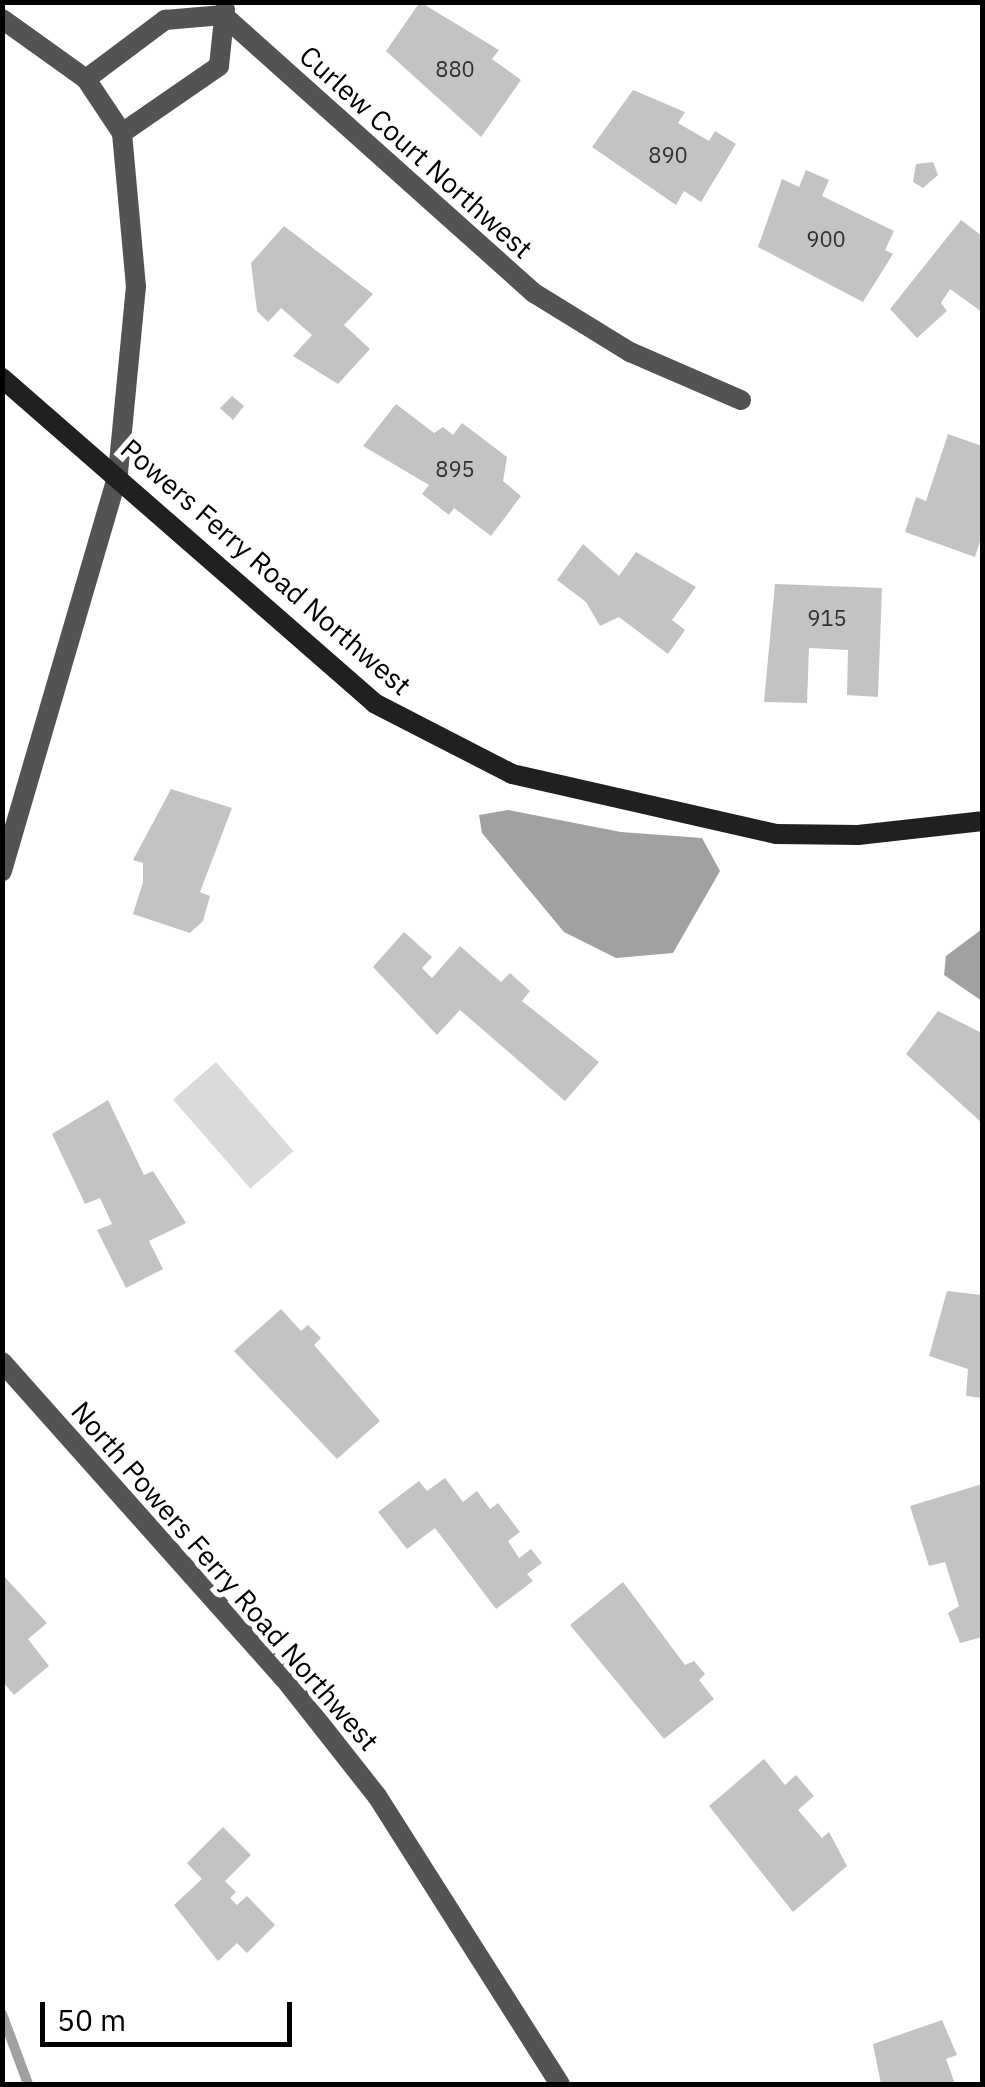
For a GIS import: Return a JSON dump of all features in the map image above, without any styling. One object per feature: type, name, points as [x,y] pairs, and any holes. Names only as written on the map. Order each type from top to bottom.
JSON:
[{"type":"street","points":[[86,79],[165,20],[226,9],[219,66],[122,133]]},
{"type":"street","name":"Curlew Court Northwest","points":[[226,9],[534,294],[630,352],[741,400]]},
{"type":"street","points":[[2,19],[86,79],[122,133],[136,286],[118,474],[2,871]]},
{"type":"street","name":"Powers Ferry Road Northwest","points":[[2,378],[118,474],[374,703],[512,774],[776,834],[858,835],[982,821]]},
{"type":"street","name":"North Powers Ferry Road Northwest","points":[[2,1362],[284,1678],[377,1796],[560,2084]]},
{"type":"shaded area","points":[[508,810],[621,832],[702,838],[720,871],[673,953],[616,958],[564,932],[482,833],[479,815]]},
{"type":"shaded area","points":[[982,929],[982,1001],[944,975],[946,956]]},
{"type":"shaded area","points":[[216,1062],[293,1151],[250,1188],[173,1099]]},
{"type":"building","points":[[420,2],[499,50],[492,59],[521,80],[481,137],[386,51]]},
{"type":"building","points":[[633,90],[685,112],[678,123],[709,141],[715,131],[736,144],[701,202],[684,191],[676,205],[592,147]]},
{"type":"building","points":[[933,162],[938,175],[923,188],[913,182],[916,164]]},
{"type":"building","points":[[806,170],[829,180],[822,196],[894,231],[885,250],[893,254],[863,302],[758,247],[782,179],[799,187]]},
{"type":"building","points":[[961,220],[982,236],[982,312],[950,289],[941,303],[947,311],[917,338],[890,309]]},
{"type":"building","points":[[284,226],[373,294],[344,325],[370,349],[338,384],[293,356],[312,335],[281,308],[268,322],[257,311],[251,263]]},
{"type":"building","points":[[232,396],[244,406],[233,420],[220,408]]},
{"type":"building","points":[[396,404],[434,433],[443,427],[453,435],[462,423],[507,457],[503,481],[521,496],[491,536],[454,508],[449,515],[422,494],[429,485],[363,446]]},
{"type":"building","points":[[948,434],[982,446],[982,535],[975,557],[905,532],[916,497],[926,501]]},
{"type":"building","points":[[583,544],[619,576],[636,552],[696,587],[672,620],[685,630],[668,654],[619,617],[600,626],[586,602],[557,580]]},
{"type":"building","points":[[775,584],[882,588],[878,697],[847,695],[848,650],[809,648],[807,703],[764,702]]},
{"type":"building","points":[[171,789],[232,808],[200,892],[210,896],[203,921],[190,933],[133,914],[143,882],[143,863],[133,860]]},
{"type":"building","points":[[404,932],[432,957],[422,968],[432,978],[460,946],[501,982],[510,973],[530,991],[522,1001],[599,1062],[565,1101],[460,1010],[437,1035],[373,967]]},
{"type":"building","points":[[938,1011],[982,1033],[982,1123],[906,1054]]},
{"type":"building","points":[[108,1100],[144,1175],[153,1171],[186,1223],[149,1241],[163,1269],[126,1288],[97,1230],[112,1224],[100,1198],[85,1204],[52,1134]]},
{"type":"building","points":[[947,1291],[982,1295],[982,1398],[966,1396],[968,1369],[929,1356]]},
{"type":"building","points":[[281,1309],[301,1331],[308,1325],[321,1338],[314,1345],[380,1421],[337,1459],[234,1351]]},
{"type":"building","points":[[445,1478],[463,1502],[477,1491],[490,1509],[498,1503],[520,1532],[508,1541],[519,1558],[531,1549],[542,1563],[527,1574],[533,1581],[496,1609],[435,1528],[407,1549],[378,1512],[419,1481],[427,1491]]},
{"type":"building","points":[[982,1484],[982,1637],[960,1643],[948,1613],[959,1606],[945,1562],[929,1566],[910,1506]]},
{"type":"building","points":[[2,1574],[47,1623],[28,1639],[49,1666],[14,1695],[2,1681]]},
{"type":"building","points":[[623,1582],[685,1665],[694,1661],[705,1674],[699,1680],[714,1699],[664,1739],[570,1625]]},
{"type":"building","points":[[764,1759],[785,1785],[796,1775],[814,1796],[798,1810],[822,1838],[829,1832],[847,1866],[793,1912],[709,1806]]},
{"type":"building","points":[[223,1827],[251,1855],[225,1881],[236,1892],[230,1898],[237,1905],[247,1896],[275,1925],[247,1953],[237,1943],[218,1961],[174,1905],[202,1879],[187,1863]]},
{"type":"building","points":[[942,2020],[957,2055],[946,2059],[955,2084],[881,2084],[873,2044]]},
{"type":"waterway","points":[[2,2014],[28,2084]]}]
